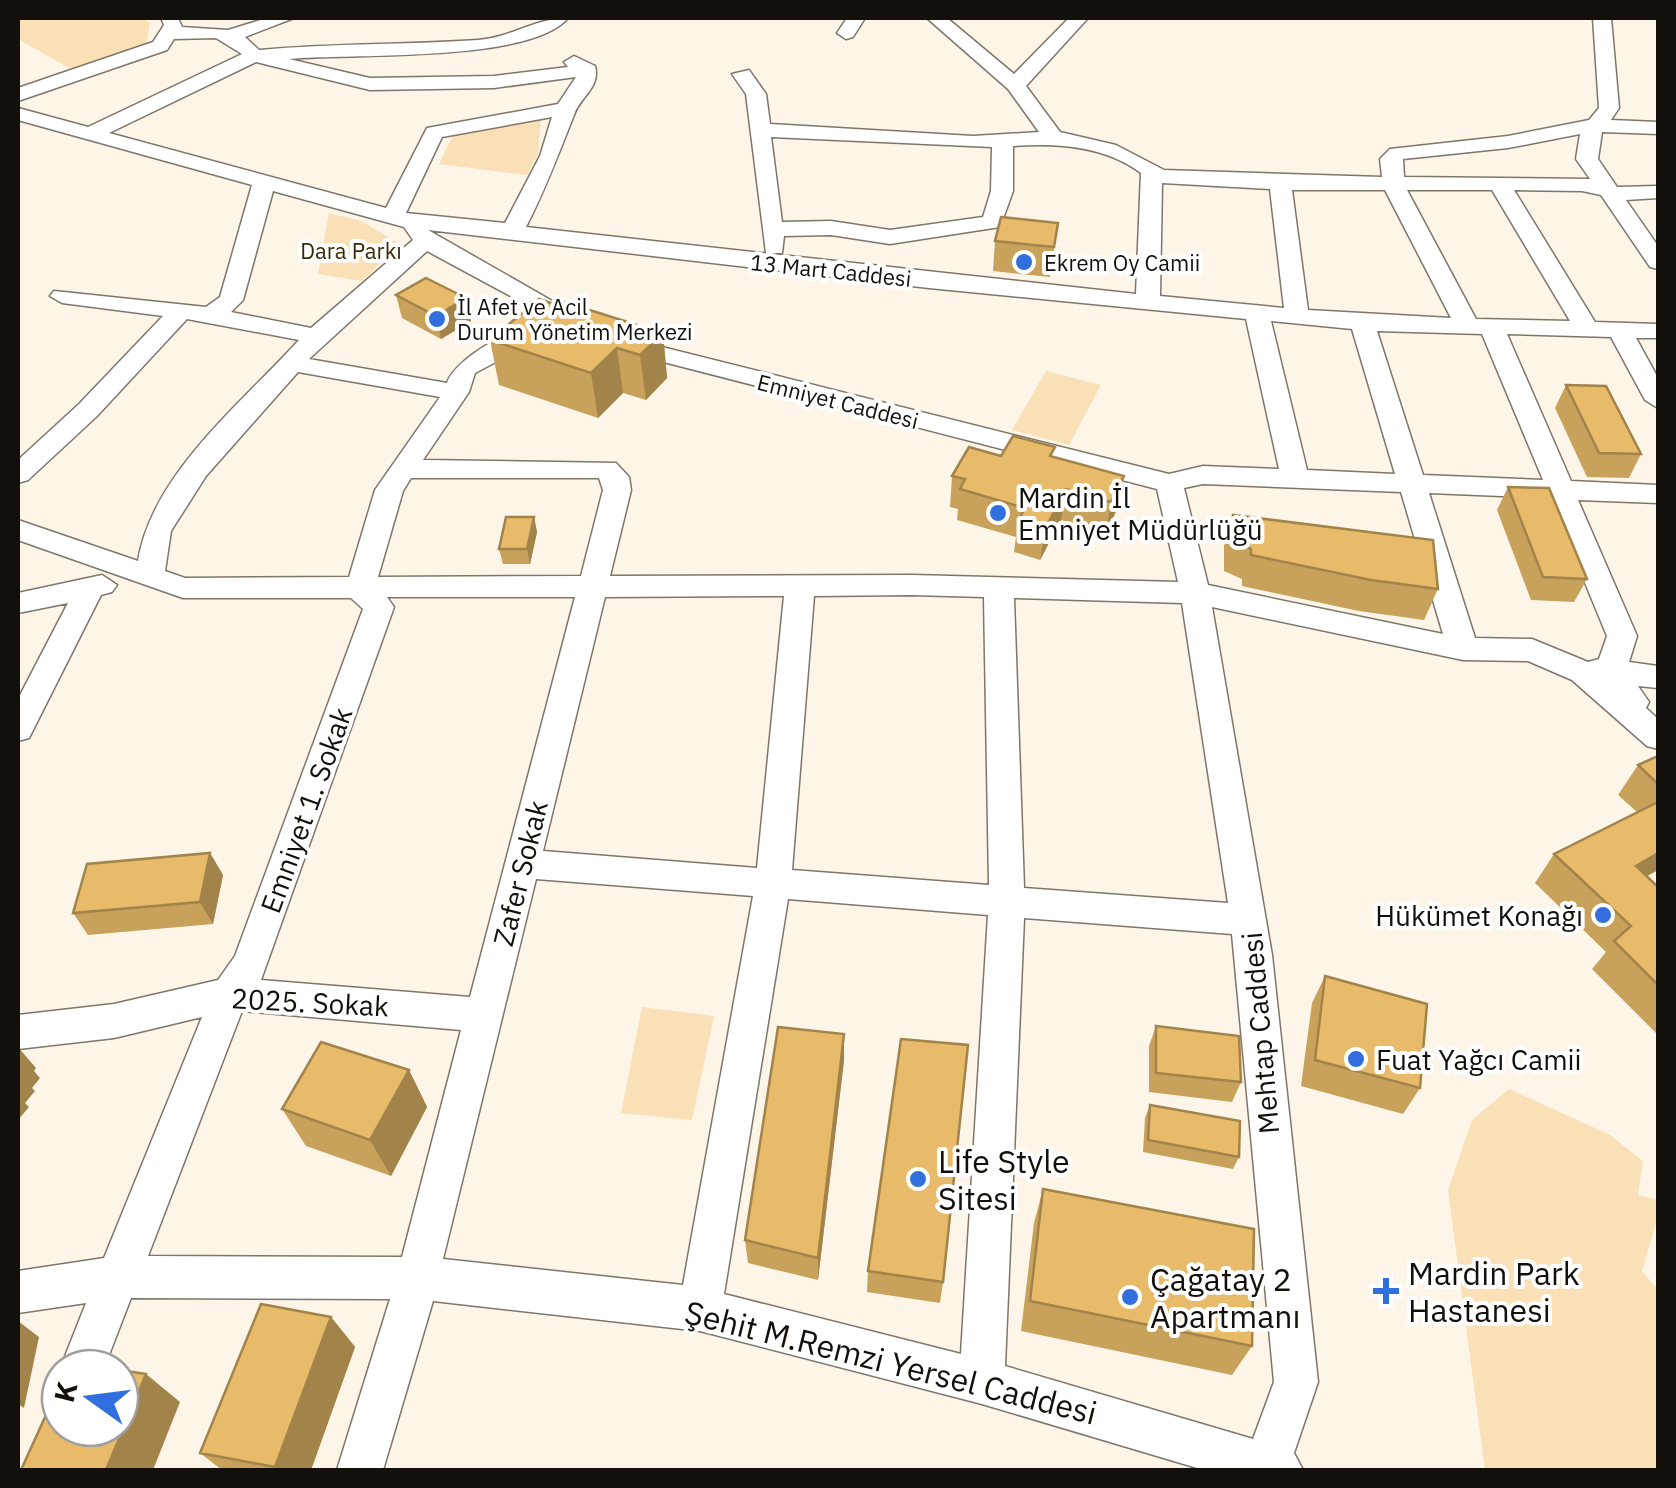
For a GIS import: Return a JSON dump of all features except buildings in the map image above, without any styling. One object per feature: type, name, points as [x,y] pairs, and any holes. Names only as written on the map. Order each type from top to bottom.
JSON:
[{"type":"street","points":[[230,35],[285,18]]},
{"type":"street","points":[[426,48],[500,43],[559,18]]},
{"type":"street","points":[[936,18],[1016,85],[1053,137]]},
{"type":"street","points":[[1016,85],[1079,18]]},
{"type":"street","points":[[1602,18],[1610,108],[1593,125],[1584,148],[1586,160],[1658,260]]},
{"type":"street","points":[[18,95],[160,46],[169,26],[230,35],[242,39],[254,56],[370,84],[494,82],[588,70]]},
{"type":"street","points":[[94,132],[254,56],[355,47],[426,48],[563,60],[580,63],[588,70]]},
{"type":"street","points":[[513,230],[551,156],[565,109],[584,86],[588,70]]},
{"type":"street","points":[[742,74],[756,94],[762,165],[774,229],[774,263]]},
{"type":"street","points":[[150,575],[157,531],[196,470],[410,226],[434,132],[565,109]]},
{"type":"street","name":"13 Mart Caddesi","points":[[18,114],[264,179],[410,226],[513,230],[571,241],[1362,323],[1481,330],[1658,331]]},
{"type":"street","points":[[1610,673],[1622,636],[1563,490],[1481,330],[1394,186],[1391,159],[1398,153],[1508,142],[1593,125],[1658,128]]},
{"type":"street","points":[[762,130],[1004,142],[1053,137],[1109,148],[1138,161],[1151,174],[1394,186],[1582,184],[1609,192],[1658,192]]},
{"type":"street","points":[[774,229],[831,228],[890,237],[992,222],[1002,191],[1004,142]]},
{"type":"street","points":[[1148,302],[1151,174]]},
{"type":"street","points":[[211,315],[230,300],[264,179]]},
{"type":"street","points":[[1280,182],[1297,316]]},
{"type":"street","points":[[1500,186],[1587,329]]},
{"type":"street","name":"Emniyet Caddesi","points":[[410,226],[565,316],[637,351],[1169,483]]},
{"type":"street","points":[[62,296],[211,315],[316,336]]},
{"type":"street","points":[[1256,311],[1296,479]]},
{"type":"street","points":[[18,474],[88,410],[181,312]]},
{"type":"street","name":"Emniyet 1. Sokak","points":[[90,1348],[230,994],[250,964],[378,606],[360,589],[389,490],[407,469],[456,392],[464,369],[565,316]]},
{"type":"street","points":[[1362,323],[1463,649]]},
{"type":"street","points":[[1620,330],[1658,400]]},
{"type":"street","points":[[292,363],[456,392]]},
{"type":"street","name":"Zafer Sokak","points":[[360,1470],[418,1278],[617,490],[615,477],[606,469],[407,469]]},
{"type":"street","points":[[1202,595],[1169,483],[1203,475],[1658,494]]},
{"type":"street","points":[[18,530],[183,588],[800,584],[999,586],[1202,595],[1463,649],[1532,650],[1583,672],[1658,735]]},
{"type":"street","points":[[18,602],[150,575]]},
{"type":"street","points":[[700,1309],[774,884],[800,584]]},
{"type":"street","points":[[982,1382],[1007,900],[999,586]]},
{"type":"street","points":[[18,729],[90,588]]},
{"type":"street","name":"Mehtap Caddesi","points":[[1202,595],[1249,920],[1296,1382],[1271,1468]]},
{"type":"street","points":[[1553,659],[1610,673],[1658,676]]},
{"type":"street","points":[[1610,673],[1658,735]]},
{"type":"street","points":[[520,864],[1249,920]]},
{"type":"street","name":"2025. Sokak","points":[[18,1032],[114,1022],[230,994],[486,1015]]},
{"type":"street","name":"Şehit M.Remzi Yersel Caddesi","points":[[18,1292],[120,1277],[418,1278],[700,1309],[982,1382],[1271,1468]]},
{"type":"green space","points":[[18,18],[143,18],[150,23],[146,46],[71,69],[18,39]]},
{"type":"green space","points":[[541,120],[538,154],[527,175],[439,164],[453,135]]},
{"type":"green space","name":"Dara Parkı","points":[[329,213],[361,221],[400,244],[362,281],[318,274]]},
{"type":"green space","points":[[1046,371],[1101,385],[1069,445],[1012,430]]},
{"type":"green space","points":[[642,1007],[714,1016],[692,1120],[621,1113]]},
{"type":"green space","points":[[1509,1089],[1610,1135],[1643,1161],[1638,1195],[1658,1200],[1658,1217],[1642,1271],[1658,1290],[1658,1470],[1485,1470],[1448,1190],[1472,1120]]},
{"type":"place","name":"Ekrem Oy Camii","points":[[1024,262]]},
{"type":"place","name":"İl Afet ve Acil Durum Yönetim Merkezi","points":[[437,319]]},
{"type":"place","name":"Mardin İl Emniyet Müdürlüğü","points":[[998,513]]},
{"type":"place","name":"Hükümet Konağı","points":[[1603,915]]},
{"type":"place","name":"Fuat Yağcı Camii","points":[[1356,1059]]},
{"type":"place","name":"Life Style Sitesi","points":[[918,1179]]},
{"type":"place","name":"Mardin Park Hastanesi","points":[[1386,1291]]},
{"type":"place","name":"Çağatay 2 Apartmanı","points":[[1130,1297]]}]
